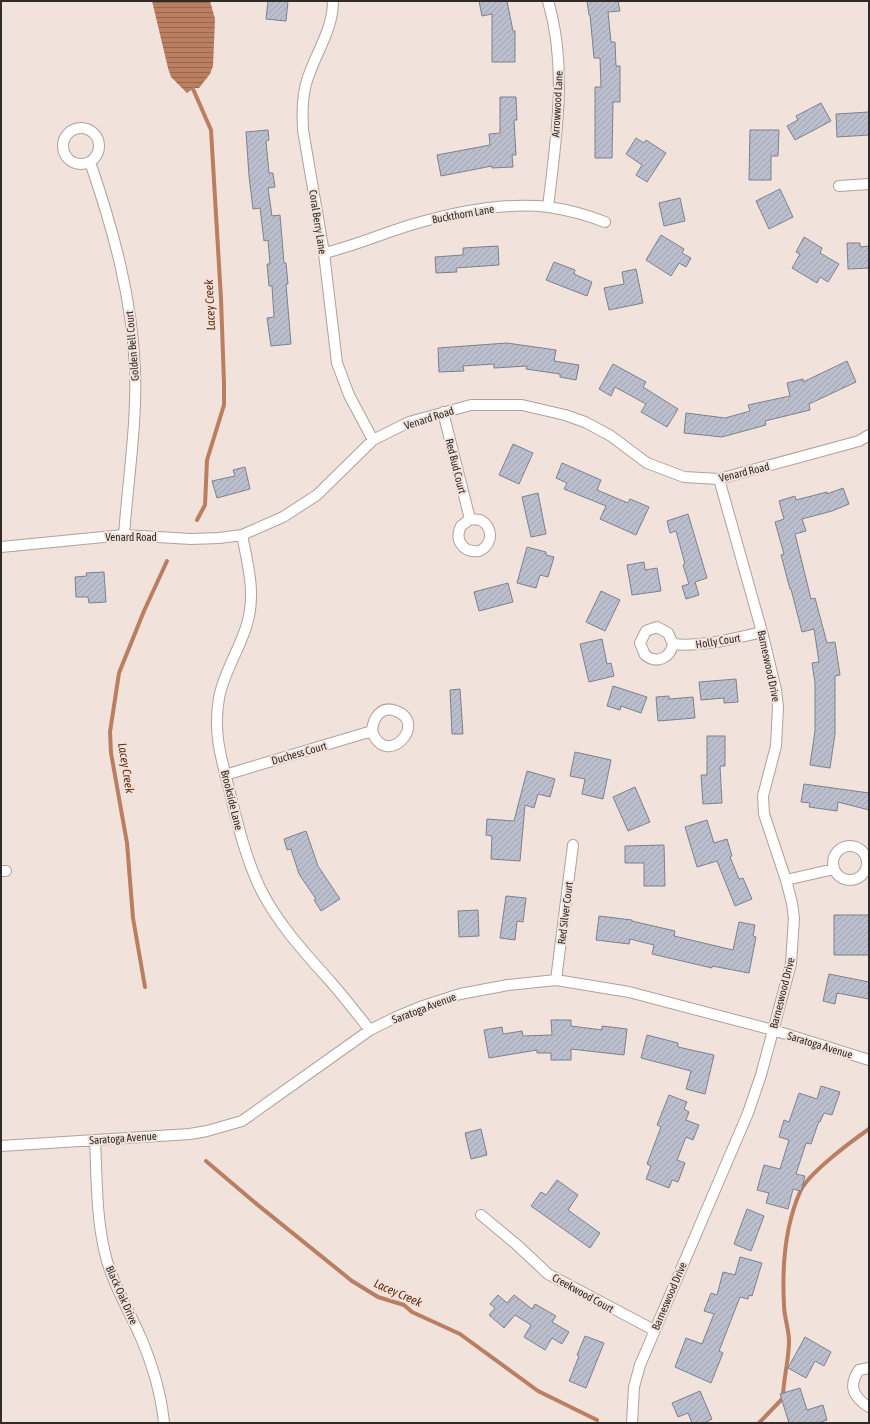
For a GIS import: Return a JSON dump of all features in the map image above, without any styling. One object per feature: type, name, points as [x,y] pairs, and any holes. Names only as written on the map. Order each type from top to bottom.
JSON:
[{"type":"street","name":"Coral Berry Lane","points":[[333,1],[330,25],[306,84],[302,110],[305,142],[324,253],[337,363],[349,394],[373,440]]},
{"type":"street","name":"Arrowwood Lane","points":[[548,1],[554,28],[560,71],[558,110],[548,207]]},
{"type":"street","name":"Golden Bell Court","points":[[90,162],[113,231],[124,279],[131,323],[135,397],[124,536]]},
{"type":"street","points":[[839,186],[869,184]]},
{"type":"street","name":"Buckthorn Lane","points":[[324,253],[347,248],[412,224],[458,213],[493,208],[548,207],[568,210],[605,222]]},
{"type":"street","name":"Venard Road","points":[[1,546],[124,536],[191,539],[242,535],[283,517],[317,495],[373,440],[409,422],[471,405],[522,405],[547,410],[585,422],[611,436],[647,463],[669,473],[684,477],[719,479],[859,441],[869,435]]},
{"type":"street","name":"Red Bud Court","points":[[443,412],[470,519]]},
{"type":"street","name":"Barneswood Drive","points":[[632,1423],[634,1387],[640,1365],[748,1113],[761,1075],[791,964],[794,940],[792,903],[764,814],[763,796],[776,746],[778,707],[776,690],[762,632],[719,479]]},
{"type":"street","name":"Brookside Lane","points":[[242,535],[251,586],[251,602],[246,626],[234,654],[220,696],[217,739],[241,840],[252,869],[270,905],[289,934],[370,1030]]},
{"type":"street","name":"Holly Court","points":[[673,644],[706,645],[762,632]]},
{"type":"street","name":"Duchess Court","points":[[225,774],[372,731]]},
{"type":"street","name":"Red Silver Court","points":[[556,980],[573,845]]},
{"type":"street","points":[[786,880],[834,869]]},
{"type":"street","name":"Saratoga Avenue","points":[[1,1146],[190,1134],[207,1131],[242,1121],[370,1030],[420,1007],[460,994],[508,985],[556,980],[629,992],[773,1030],[869,1060]]},
{"type":"street","name":"Black Oak Drive","points":[[94,1140],[102,1236],[107,1260],[117,1288],[141,1337],[153,1368],[164,1423]]},
{"type":"street","name":"Creekwood Court","points":[[482,1216],[516,1244],[548,1274],[654,1330]]},
{"type":"street","points":[[869,1368],[860,1370],[854,1377],[852,1385],[854,1394],[860,1401],[869,1407]]},
{"type":"shaded area","points":[[152,1],[210,1],[215,19],[213,66],[210,74],[199,88],[194,88],[187,93],[171,77]]},
{"type":"building","points":[[268,1],[288,1],[286,21],[266,19]]},
{"type":"building","points":[[479,1],[507,1],[513,31],[515,31],[515,62],[492,62],[492,14],[482,16]]},
{"type":"building","points":[[587,1],[618,1],[620,11],[608,12],[611,42],[615,42],[616,66],[620,66],[620,102],[613,102],[612,158],[595,158],[595,87],[601,87],[600,58],[594,58],[590,15]]},
{"type":"building","points":[[500,97],[516,97],[517,120],[514,120],[516,155],[512,155],[513,167],[492,168],[492,166],[441,176],[437,155],[490,145],[489,134],[500,133]]},
{"type":"building","points":[[821,103],[831,121],[795,140],[787,126],[798,120],[796,116]]},
{"type":"building","points":[[869,112],[869,135],[837,137],[836,114]]},
{"type":"building","points":[[268,130],[269,140],[266,141],[269,173],[273,173],[275,187],[268,188],[272,216],[280,215],[284,263],[286,263],[288,284],[286,284],[291,344],[271,346],[267,318],[274,317],[272,286],[269,286],[267,264],[270,264],[268,240],[264,241],[260,208],[253,209],[246,132]]},
{"type":"building","points":[[750,130],[779,130],[778,156],[771,156],[771,180],[749,180]]},
{"type":"building","points":[[636,138],[644,143],[646,140],[666,153],[647,182],[636,175],[642,165],[626,154]]},
{"type":"building","points":[[780,189],[793,217],[769,229],[756,201]]},
{"type":"building","points":[[680,198],[685,221],[664,226],[659,203]]},
{"type":"building","points":[[661,235],[684,249],[682,253],[691,258],[686,267],[679,263],[671,276],[646,260]]},
{"type":"building","points":[[804,237],[822,248],[820,253],[839,264],[828,282],[820,277],[817,283],[792,268],[800,254],[796,252]]},
{"type":"building","points":[[847,243],[860,243],[860,247],[869,246],[869,268],[848,269]]},
{"type":"building","points":[[498,246],[499,265],[456,268],[457,272],[436,273],[435,257],[463,255],[463,248]]},
{"type":"building","points":[[554,262],[575,270],[574,274],[592,282],[587,296],[546,280]]},
{"type":"building","points":[[636,269],[643,303],[609,310],[604,288],[624,284],[622,272]]},
{"type":"building","points":[[507,343],[556,350],[554,361],[579,365],[576,380],[560,377],[560,374],[526,369],[527,366],[494,368],[494,364],[463,366],[464,371],[439,372],[438,348]]},
{"type":"building","points":[[847,361],[856,382],[809,404],[810,410],[765,421],[766,425],[722,437],[684,433],[686,413],[725,418],[750,411],[748,405],[790,396],[787,383],[803,379],[803,382]]},
{"type":"building","points":[[613,364],[646,382],[643,387],[678,409],[667,427],[641,412],[646,404],[615,387],[611,396],[599,389]]},
{"type":"building","points":[[513,444],[533,453],[519,484],[499,475]]},
{"type":"building","points":[[562,463],[601,480],[597,490],[628,503],[630,499],[649,507],[636,535],[600,519],[606,506],[564,489],[567,483],[556,478]]},
{"type":"building","points":[[245,467],[250,489],[217,498],[212,481],[235,476],[233,470]]},
{"type":"building","points":[[843,488],[849,504],[832,511],[802,519],[806,531],[795,534],[811,599],[815,598],[827,643],[835,642],[840,675],[835,676],[835,734],[830,768],[810,765],[815,731],[815,683],[812,663],[819,662],[814,629],[802,632],[781,555],[784,554],[775,522],[784,519],[779,501],[795,496],[796,500],[827,492],[827,494]]},
{"type":"building","points":[[538,493],[546,534],[531,537],[522,497]]},
{"type":"building","points":[[688,514],[707,578],[695,582],[699,595],[686,599],[682,586],[689,584],[683,565],[685,564],[676,531],[670,533],[667,521]]},
{"type":"building","points":[[527,547],[546,552],[546,555],[554,557],[548,577],[540,575],[536,588],[517,583]]},
{"type":"building","points":[[644,562],[645,570],[657,568],[661,591],[632,595],[627,565]]},
{"type":"building","points":[[104,572],[106,602],[89,603],[88,597],[76,597],[75,577],[87,576],[86,573]]},
{"type":"building","points":[[508,583],[513,602],[479,611],[474,592]]},
{"type":"building","points":[[601,591],[620,600],[605,631],[586,622]]},
{"type":"building","points":[[602,639],[607,664],[611,663],[614,676],[589,682],[580,644]]},
{"type":"building","points":[[736,679],[738,702],[724,703],[724,698],[701,700],[699,682]]},
{"type":"building","points":[[613,686],[647,697],[641,713],[621,706],[620,710],[607,706]]},
{"type":"building","points":[[460,689],[463,734],[452,734],[450,690]]},
{"type":"building","points":[[669,696],[669,699],[693,697],[695,718],[658,721],[656,697]]},
{"type":"building","points":[[707,736],[725,736],[725,766],[720,766],[722,803],[703,804],[701,775],[707,775]]},
{"type":"building","points":[[575,752],[611,760],[603,799],[582,794],[585,779],[570,776]]},
{"type":"building","points":[[527,771],[555,779],[550,797],[538,794],[534,808],[525,805],[520,861],[491,859],[492,836],[486,835],[487,819],[514,821]]},
{"type":"building","points":[[804,784],[869,793],[869,810],[838,802],[837,811],[809,807],[810,803],[801,802]]},
{"type":"building","points":[[635,787],[650,822],[628,831],[613,797]]},
{"type":"building","points":[[707,820],[714,843],[727,839],[732,856],[730,857],[739,879],[743,878],[752,899],[735,906],[717,861],[697,867],[685,827]]},
{"type":"building","points":[[306,831],[318,866],[340,899],[321,911],[314,900],[316,899],[299,874],[291,849],[287,850],[284,839]]},
{"type":"building","points":[[664,845],[665,886],[644,886],[644,863],[625,863],[625,846]]},
{"type":"building","points":[[506,896],[526,898],[523,922],[517,921],[515,940],[500,938]]},
{"type":"building","points":[[478,910],[479,936],[459,937],[458,911]]},
{"type":"building","points":[[834,915],[869,915],[869,955],[834,955]]},
{"type":"building","points":[[599,916],[632,920],[675,931],[674,936],[733,950],[739,922],[755,925],[753,936],[756,937],[749,973],[712,966],[712,968],[652,954],[654,945],[630,939],[629,944],[596,940]]},
{"type":"building","points":[[829,974],[869,982],[869,999],[837,993],[835,1004],[823,1001]]},
{"type":"building","points":[[551,1020],[571,1020],[571,1026],[602,1030],[602,1026],[627,1029],[624,1055],[571,1049],[571,1060],[551,1060],[551,1053],[537,1053],[537,1050],[489,1058],[484,1030],[502,1027],[503,1034],[522,1031],[523,1036],[552,1035]]},
{"type":"building","points":[[647,1035],[678,1043],[678,1047],[714,1055],[705,1094],[686,1089],[691,1071],[641,1058]]},
{"type":"building","points":[[821,1086],[840,1092],[832,1115],[824,1113],[820,1122],[819,1121],[811,1144],[806,1143],[796,1174],[805,1176],[801,1191],[793,1189],[788,1209],[766,1203],[769,1193],[757,1190],[764,1165],[780,1169],[789,1140],[779,1137],[784,1120],[789,1122],[799,1093],[817,1099]]},
{"type":"building","points":[[669,1095],[687,1102],[684,1109],[689,1112],[686,1120],[699,1125],[693,1140],[686,1137],[677,1160],[685,1163],[678,1182],[672,1180],[669,1188],[646,1179],[651,1166],[647,1164],[661,1127],[657,1125]]},
{"type":"building","points":[[481,1129],[487,1155],[471,1159],[465,1133]]},
{"type":"building","points":[[557,1180],[578,1195],[568,1210],[600,1233],[590,1248],[531,1206],[541,1192],[546,1195]]},
{"type":"building","points":[[747,1209],[764,1216],[751,1251],[734,1244]]},
{"type":"building","points":[[740,1257],[762,1263],[752,1296],[749,1295],[748,1299],[740,1297],[719,1351],[723,1353],[711,1383],[675,1367],[686,1338],[702,1344],[714,1314],[704,1311],[711,1293],[717,1295],[723,1272],[735,1275]]},
{"type":"building","points":[[498,1295],[507,1303],[514,1295],[532,1309],[535,1304],[556,1316],[552,1322],[569,1332],[562,1344],[552,1338],[545,1350],[524,1337],[531,1325],[515,1315],[504,1328],[489,1315],[495,1308],[490,1304]]},
{"type":"building","points":[[585,1336],[604,1343],[586,1388],[569,1381]]},
{"type":"building","points":[[805,1337],[831,1352],[824,1366],[815,1361],[806,1378],[788,1368]]},
{"type":"building","points":[[800,1388],[807,1410],[823,1405],[827,1420],[817,1423],[789,1423],[780,1394]]},
{"type":"building","points":[[700,1391],[712,1419],[704,1423],[692,1423],[688,1413],[678,1417],[672,1403]]},
{"type":"waterway","name":"Lacey Creek","points":[[193,89],[211,130],[221,299],[224,383],[224,405],[207,460],[205,505],[197,520]]},
{"type":"waterway","name":"Lacey Creek","points":[[145,987],[133,918],[127,843],[111,753],[110,732],[119,673],[144,611],[167,561]]},
{"type":"waterway","points":[[759,1423],[783,1398],[789,1341],[784,1310],[784,1262],[788,1233],[795,1205],[800,1192],[811,1176],[831,1158],[869,1129]]},
{"type":"waterway","name":"Lacey Creek","points":[[206,1161],[352,1281],[378,1297],[404,1305],[412,1312],[460,1334],[538,1391],[597,1420]]}]
